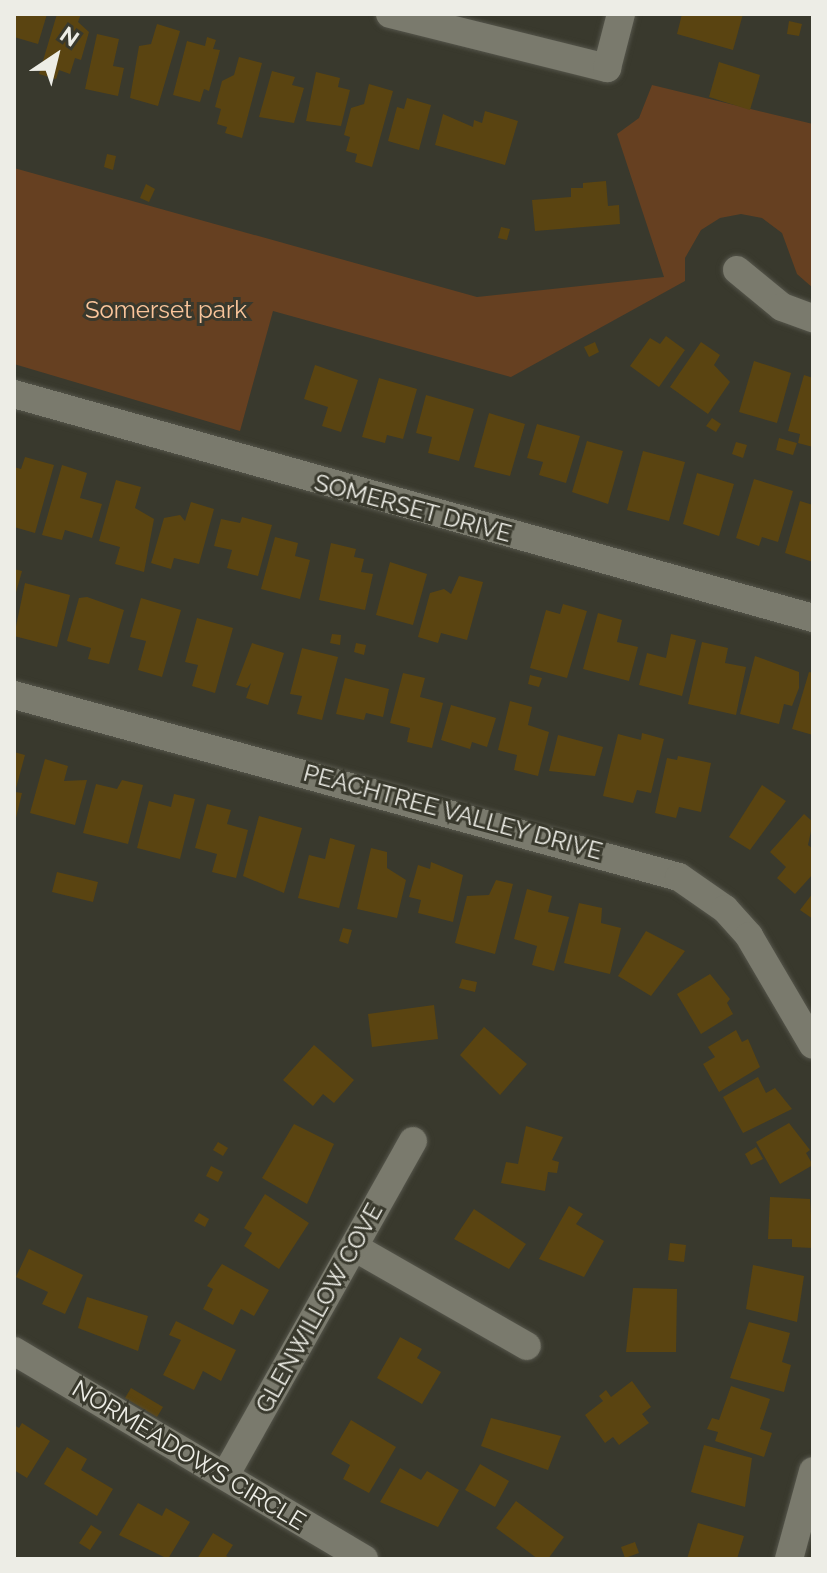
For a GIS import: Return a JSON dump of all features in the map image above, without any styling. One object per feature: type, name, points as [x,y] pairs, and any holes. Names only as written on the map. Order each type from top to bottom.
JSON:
[{"type":"street","points":[[390,14],[607,68],[621,14]]},
{"type":"street","points":[[737,270],[782,307],[813,318]]},
{"type":"street","name":"SOMERSET DRIVE","points":[[14,394],[813,618]]},
{"type":"street","name":"PEACHTREE VALLEY DRIVE","points":[[14,695],[679,877],[725,909],[749,936],[813,1045]]},
{"type":"street","name":"GLENWILLOW COVE","points":[[225,1476],[413,1141]]},
{"type":"street","points":[[354,1247],[527,1346]]},
{"type":"street","name":"NORMEADOWS CIRCLE","points":[[14,1351],[364,1559]]},
{"type":"street","points":[[789,1559],[813,1471]]},
{"type":"green space","name":"Somerset park","points":[[652,85],[813,124],[813,288],[797,274],[782,233],[762,218],[741,214],[720,218],[701,230],[685,258],[685,281],[511,377],[273,311],[240,431],[14,364],[14,168],[477,297],[664,277],[617,134],[639,118]]},
{"type":"building","points":[[14,14],[47,14],[38,44],[14,37]]},
{"type":"building","points":[[57,14],[81,14],[78,22],[89,32],[81,60],[75,58],[70,74],[59,70],[56,79],[39,74]]},
{"type":"building","points":[[682,14],[743,14],[733,50],[677,34]]},
{"type":"building","points":[[789,21],[802,24],[799,36],[787,34]]},
{"type":"building","points":[[157,24],[180,31],[158,106],[130,98],[139,46],[151,44]]},
{"type":"building","points":[[97,34],[119,39],[113,66],[124,68],[118,96],[85,89]]},
{"type":"building","points":[[207,37],[216,40],[213,49],[220,50],[209,91],[204,89],[200,102],[173,95],[187,41],[205,46]]},
{"type":"building","points":[[239,57],[262,63],[242,138],[225,133],[227,127],[217,124],[221,109],[215,107],[222,81],[234,75]]},
{"type":"building","points":[[719,62],[760,75],[750,110],[709,97]]},
{"type":"building","points":[[272,71],[295,77],[292,85],[304,88],[294,123],[259,117]]},
{"type":"building","points":[[316,72],[340,78],[338,87],[350,90],[341,126],[306,121]]},
{"type":"building","points":[[369,84],[393,91],[372,167],[355,162],[357,154],[346,151],[350,137],[344,135],[351,108],[364,104]]},
{"type":"building","points":[[407,98],[431,105],[419,150],[388,141],[397,107],[404,109]]},
{"type":"building","points":[[485,111],[518,121],[505,165],[435,145],[443,114],[473,127],[474,120],[482,123]]},
{"type":"building","points":[[107,154],[116,156],[113,170],[104,167]]},
{"type":"building","points":[[606,181],[608,206],[619,205],[620,224],[535,231],[532,200],[571,197],[571,188],[583,188],[583,183]]},
{"type":"building","points":[[146,184],[155,189],[149,202],[140,198]]},
{"type":"building","points":[[501,227],[510,229],[507,240],[498,238]]},
{"type":"building","points":[[666,336],[685,350],[659,387],[630,366],[650,338],[660,344]]},
{"type":"building","points":[[595,342],[599,352],[589,357],[584,347]]},
{"type":"building","points":[[701,342],[720,355],[714,365],[730,382],[708,414],[670,387]]},
{"type":"building","points":[[754,361],[791,373],[777,423],[739,412]]},
{"type":"building","points":[[315,365],[358,380],[341,432],[322,426],[328,407],[304,399]]},
{"type":"building","points":[[804,375],[813,378],[813,447],[798,443],[800,434],[788,431]]},
{"type":"building","points":[[379,378],[417,389],[403,439],[387,435],[385,443],[362,437]]},
{"type":"building","points":[[426,395],[474,409],[459,461],[428,453],[432,437],[416,433]]},
{"type":"building","points":[[489,413],[525,424],[510,476],[474,467]]},
{"type":"building","points":[[712,418],[721,424],[716,432],[706,426]]},
{"type":"building","points":[[537,424],[580,436],[566,483],[539,475],[543,462],[527,458]]},
{"type":"building","points":[[779,438],[797,443],[793,455],[776,450]]},
{"type":"building","points":[[587,441],[623,451],[608,504],[572,492]]},
{"type":"building","points":[[736,442],[747,445],[743,458],[732,454]]},
{"type":"building","points":[[643,451],[685,462],[669,521],[627,510]]},
{"type":"building","points":[[25,457],[54,465],[35,533],[14,527],[14,467],[21,469]]},
{"type":"building","points":[[62,465],[87,473],[80,498],[102,504],[92,538],[65,530],[62,540],[42,535]]},
{"type":"building","points":[[697,473],[734,484],[719,536],[683,524]]},
{"type":"building","points":[[754,479],[793,491],[778,542],[762,537],[759,546],[736,538]]},
{"type":"building","points":[[116,480],[141,487],[135,508],[154,519],[144,572],[115,564],[120,547],[99,541]]},
{"type":"building","points":[[800,501],[813,505],[813,562],[785,553]]},
{"type":"building","points":[[191,502],[214,509],[199,564],[174,558],[171,569],[151,563],[164,518],[180,515],[185,521]]},
{"type":"building","points":[[242,517],[272,525],[258,576],[227,568],[232,550],[214,546],[221,519],[240,523]]},
{"type":"building","points":[[275,537],[298,543],[295,556],[310,560],[300,599],[261,589]]},
{"type":"building","points":[[331,543],[356,549],[354,557],[364,559],[361,572],[373,574],[365,610],[319,600]]},
{"type":"building","points":[[390,562],[427,574],[413,625],[376,615]]},
{"type":"building","points":[[14,569],[22,571],[15,596],[14,596]]},
{"type":"building","points":[[459,576],[483,582],[467,640],[441,633],[438,643],[418,637],[430,593],[444,589],[451,594]]},
{"type":"building","points":[[25,583],[70,595],[57,647],[14,636]]},
{"type":"building","points":[[87,597],[124,610],[109,664],[88,659],[91,648],[67,641],[79,598]]},
{"type":"building","points":[[141,598],[181,610],[162,677],[138,670],[146,641],[130,637]]},
{"type":"building","points":[[563,604],[587,611],[567,678],[530,668],[546,610],[560,614]]},
{"type":"building","points":[[598,613],[622,620],[617,642],[638,647],[629,681],[583,669]]},
{"type":"building","points":[[197,618],[233,628],[215,693],[192,686],[198,665],[185,662]]},
{"type":"building","points":[[332,634],[341,635],[340,645],[330,643]]},
{"type":"building","points":[[671,634],[696,640],[682,696],[639,685],[647,653],[666,658]]},
{"type":"building","points":[[702,642],[728,648],[725,663],[746,667],[736,715],[688,704]]},
{"type":"building","points":[[252,643],[284,653],[268,705],[246,698],[251,683],[247,688],[236,685]]},
{"type":"building","points":[[356,643],[366,645],[364,655],[354,652]]},
{"type":"building","points":[[302,648],[338,657],[322,720],[297,714],[302,696],[290,694]]},
{"type":"building","points":[[755,656],[799,672],[799,688],[792,706],[784,704],[779,724],[740,714]]},
{"type":"building","points":[[809,672],[813,673],[813,735],[792,729]]},
{"type":"building","points":[[403,673],[425,678],[420,697],[443,703],[432,748],[407,742],[410,728],[390,723]]},
{"type":"building","points":[[530,675],[542,678],[539,687],[528,684]]},
{"type":"building","points":[[345,678],[389,689],[383,717],[366,713],[364,720],[336,714]]},
{"type":"building","points":[[510,701],[532,707],[528,725],[549,732],[538,776],[514,770],[517,755],[498,750]]},
{"type":"building","points":[[451,705],[496,718],[487,747],[472,742],[470,749],[441,740]]},
{"type":"building","points":[[642,733],[664,739],[651,793],[637,790],[633,803],[603,796],[618,734],[641,740]]},
{"type":"building","points":[[558,735],[603,747],[595,776],[549,771]]},
{"type":"building","points":[[14,752],[25,755],[15,792],[22,793],[15,822]]},
{"type":"building","points":[[678,756],[711,763],[701,812],[679,807],[676,818],[655,813],[667,758],[677,760]]},
{"type":"building","points":[[45,759],[68,766],[64,781],[87,780],[75,825],[30,813]]},
{"type":"building","points":[[122,780],[143,785],[128,844],[83,833],[96,784],[117,789]]},
{"type":"building","points":[[762,785],[786,801],[750,850],[729,837]]},
{"type":"building","points":[[174,794],[195,799],[180,859],[137,848],[149,801],[171,807]]},
{"type":"building","points":[[207,804],[231,810],[227,824],[248,830],[236,878],[212,872],[217,854],[195,848]]},
{"type":"building","points":[[804,814],[813,822],[808,845],[813,849],[813,874],[795,894],[777,878],[786,867],[770,852]]},
{"type":"building","points":[[259,816],[302,828],[284,893],[243,876]]},
{"type":"building","points":[[330,838],[355,845],[339,908],[298,898],[309,855],[325,859]]},
{"type":"building","points":[[371,848],[387,852],[387,868],[406,880],[397,918],[357,909]]},
{"type":"building","points":[[431,862],[463,875],[453,922],[418,913],[421,900],[409,897],[418,865],[430,869]]},
{"type":"building","points":[[57,872],[98,882],[93,902],[52,892]]},
{"type":"building","points":[[496,880],[513,884],[495,954],[455,943],[467,896],[489,895]]},
{"type":"building","points":[[527,889],[552,896],[548,912],[569,917],[554,971],[532,965],[537,946],[514,939]]},
{"type":"building","points":[[813,893],[813,919],[800,910]]},
{"type":"building","points":[[579,903],[602,908],[601,923],[621,928],[610,974],[564,963]]},
{"type":"building","points":[[343,928],[352,930],[348,944],[339,941]]},
{"type":"building","points":[[646,931],[685,951],[651,996],[618,976]]},
{"type":"building","points":[[710,974],[730,999],[727,1003],[733,1014],[701,1034],[677,994]]},
{"type":"building","points":[[462,979],[477,982],[475,992],[459,988]]},
{"type":"building","points":[[434,1005],[438,1039],[372,1047],[368,1014]]},
{"type":"building","points":[[484,1027],[527,1064],[500,1095],[460,1055]]},
{"type":"building","points":[[736,1030],[742,1042],[748,1039],[760,1067],[719,1092],[703,1064],[715,1057],[708,1047]]},
{"type":"building","points":[[314,1045],[354,1080],[334,1103],[323,1094],[313,1106],[283,1080]]},
{"type":"building","points":[[758,1077],[766,1093],[775,1088],[792,1109],[743,1133],[723,1097]]},
{"type":"building","points":[[789,1123],[810,1150],[806,1153],[813,1165],[780,1184],[756,1142]]},
{"type":"building","points":[[294,1124],[334,1144],[307,1204],[262,1178]]},
{"type":"building","points":[[526,1126],[563,1137],[552,1160],[559,1162],[557,1173],[548,1172],[545,1191],[501,1183],[506,1162],[518,1164]]},
{"type":"building","points":[[218,1142],[228,1148],[223,1156],[213,1150]]},
{"type":"building","points":[[756,1147],[763,1159],[751,1165],[745,1154]]},
{"type":"building","points":[[211,1166],[223,1172],[218,1182],[206,1176]]},
{"type":"building","points":[[265,1194],[309,1223],[279,1269],[244,1246],[252,1233],[244,1228]]},
{"type":"building","points":[[770,1197],[810,1199],[813,1248],[792,1247],[792,1239],[768,1239]]},
{"type":"building","points":[[569,1206],[583,1214],[576,1224],[604,1241],[584,1277],[539,1259]]},
{"type":"building","points":[[474,1209],[526,1244],[509,1269],[454,1239]]},
{"type":"building","points":[[199,1213],[209,1219],[205,1227],[194,1221]]},
{"type":"building","points":[[670,1243],[686,1245],[684,1262],[668,1260]]},
{"type":"building","points":[[29,1249],[83,1275],[65,1314],[42,1304],[48,1292],[16,1277]]},
{"type":"building","points":[[222,1264],[269,1290],[254,1316],[241,1309],[233,1325],[203,1309],[213,1289],[207,1286]]},
{"type":"building","points":[[753,1265],[804,1276],[797,1322],[746,1309]]},
{"type":"building","points":[[633,1288],[677,1289],[676,1352],[626,1352]]},
{"type":"building","points":[[87,1297],[148,1316],[138,1351],[78,1328]]},
{"type":"building","points":[[176,1321],[236,1350],[221,1381],[203,1371],[194,1390],[163,1375],[181,1340],[169,1335]]},
{"type":"building","points":[[749,1322],[790,1333],[782,1362],[791,1365],[784,1392],[730,1378]]},
{"type":"building","points":[[400,1337],[422,1349],[417,1358],[441,1372],[422,1404],[377,1378]]},
{"type":"building","points":[[632,1381],[651,1407],[642,1414],[649,1423],[619,1445],[613,1437],[605,1443],[585,1415],[603,1401],[599,1396],[606,1390],[611,1397]]},
{"type":"building","points":[[731,1386],[770,1399],[760,1429],[772,1433],[764,1457],[715,1441],[718,1432],[707,1429],[712,1418],[719,1420]]},
{"type":"building","points":[[131,1388],[163,1407],[157,1417],[125,1398]]},
{"type":"building","points":[[491,1418],[561,1436],[548,1470],[481,1446]]},
{"type":"building","points":[[351,1420],[396,1447],[369,1493],[343,1479],[350,1465],[331,1454]]},
{"type":"building","points":[[22,1423],[50,1441],[27,1478],[14,1470],[14,1425],[19,1428]]},
{"type":"building","points":[[704,1445],[752,1458],[745,1507],[691,1492]]},
{"type":"building","points":[[67,1447],[87,1459],[81,1470],[113,1489],[97,1516],[44,1484]]},
{"type":"building","points":[[480,1464],[509,1481],[495,1507],[465,1490]]},
{"type":"building","points":[[400,1468],[421,1480],[427,1471],[459,1490],[438,1527],[380,1502]]},
{"type":"building","points":[[516,1501],[564,1537],[548,1559],[538,1559],[496,1528]]},
{"type":"building","points":[[138,1503],[162,1516],[166,1508],[190,1522],[168,1559],[119,1535]]},
{"type":"building","points":[[698,1523],[744,1536],[737,1559],[687,1559]]},
{"type":"building","points":[[91,1525],[102,1532],[90,1550],[79,1543]]},
{"type":"building","points":[[213,1533],[233,1545],[226,1556],[232,1559],[197,1559]]},
{"type":"building","points":[[635,1542],[639,1553],[625,1558],[621,1547]]}]
